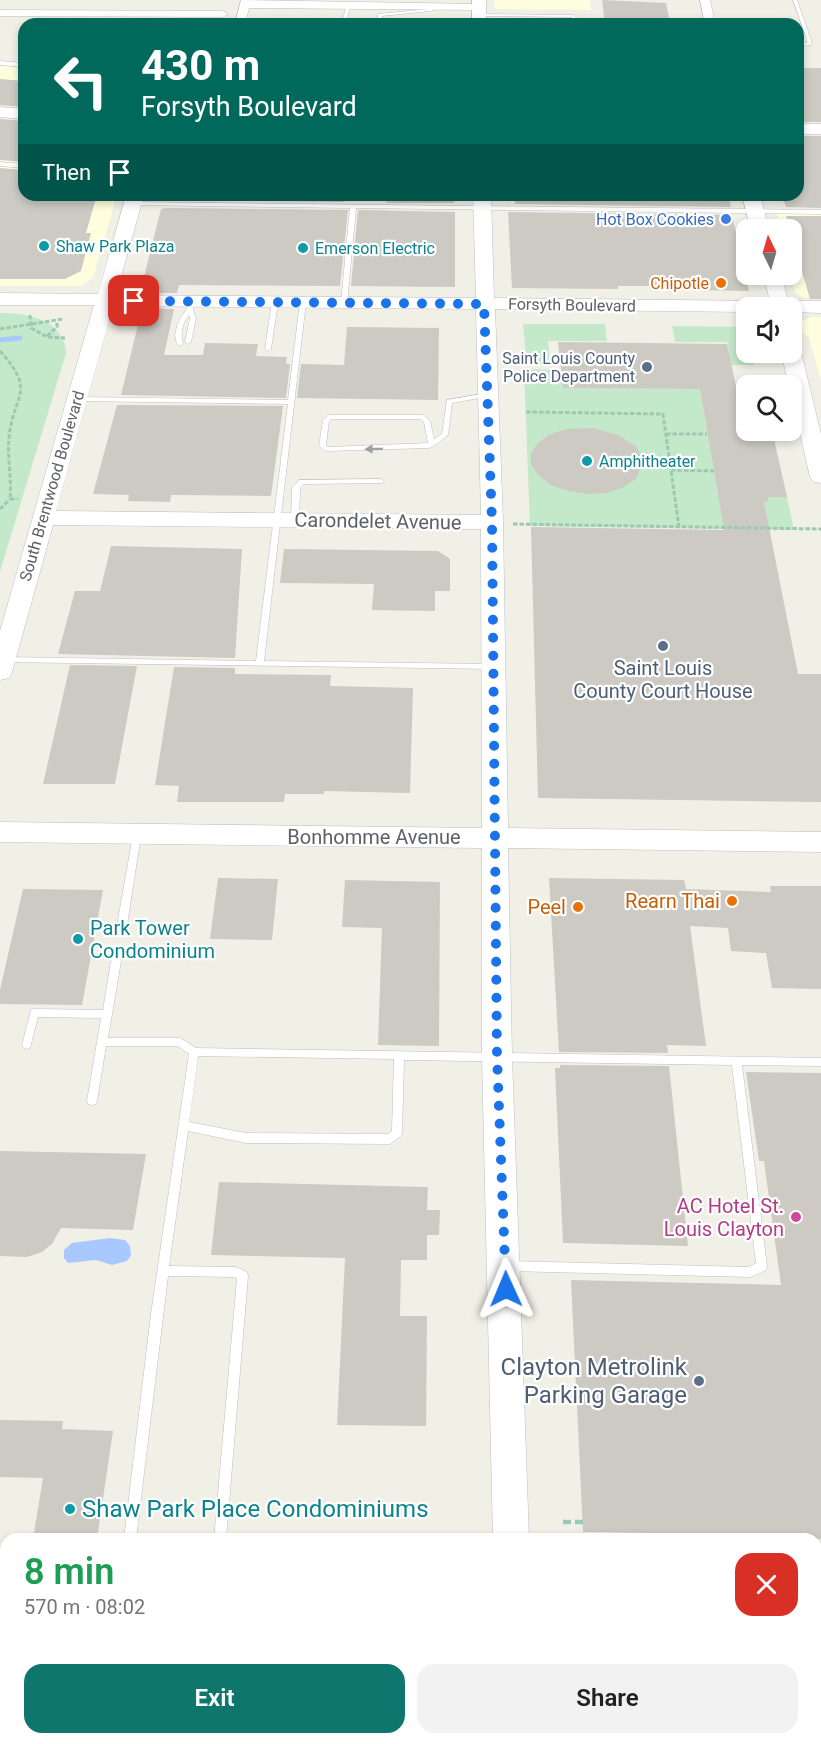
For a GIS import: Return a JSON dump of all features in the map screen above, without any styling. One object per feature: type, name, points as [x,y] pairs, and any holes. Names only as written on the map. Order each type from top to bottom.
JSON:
[{"type":"street","points":[[705,0],[709,18]]},
{"type":"street","points":[[242,18],[246,2],[348,6],[443,6],[479,11]]},
{"type":"street","points":[[0,13],[223,14]]},
{"type":"street","points":[[0,112],[18,114]]},
{"type":"street","points":[[804,129],[821,129]]},
{"type":"street","name":"South Brentwood Boulevard","points":[[2,666],[134,201]]},
{"type":"street","points":[[482,201],[492,522],[493,837],[497,1056],[506,1266],[512,1533]]},
{"type":"street","points":[[753,203],[757,219]]},
{"type":"street","name":"Forsyth Boulevard","points":[[0,300],[105,301],[190,306],[303,302],[736,307]]},
{"type":"street","name":"Forsyth Boulevard","points":[[802,307],[821,307]]},
{"type":"street","points":[[794,363],[810,419],[821,474]]},
{"type":"street","name":"Carondelet Avenue","points":[[43,518],[492,522]]},
{"type":"street","name":"Bonhomme Avenue","points":[[0,832],[821,842]]},
{"type":"lane","points":[[795,0],[801,18]]},
{"type":"lane","points":[[345,18],[348,6]]},
{"type":"lane","points":[[380,18],[380,15],[430,10],[443,6]]},
{"type":"lane","points":[[479,11],[574,16],[575,18]]},
{"type":"lane","points":[[804,26],[809,44],[804,44]]},
{"type":"lane","points":[[0,63],[18,64]]},
{"type":"lane","points":[[0,164],[18,166]]},
{"type":"lane","points":[[170,201],[353,206],[482,201],[753,203],[821,212]]},
{"type":"lane","points":[[344,303],[353,206]]},
{"type":"lane","points":[[268,349],[275,302]]},
{"type":"lane","points":[[286,520],[291,402],[303,302]]},
{"type":"lane","points":[[188,342],[193,318],[190,306]]},
{"type":"lane","points":[[180,344],[178,339],[183,316],[190,306]]},
{"type":"lane","points":[[432,445],[427,421],[423,417],[329,417],[326,420],[322,441],[322,446],[326,449],[419,448],[432,445],[445,435],[449,401],[488,395]]},
{"type":"lane","points":[[77,399],[291,402]]},
{"type":"lane","points":[[260,664],[286,520],[296,488],[302,482],[380,481]]},
{"type":"lane","points":[[2,666],[260,664],[493,667]]},
{"type":"lane","points":[[121,930],[137,835]]},
{"type":"lane","points":[[92,1101],[116,961]]},
{"type":"lane","points":[[27,1046],[34,1013],[107,1014]]},
{"type":"lane","points":[[102,1042],[180,1041],[194,1052],[821,1062]]},
{"type":"lane","points":[[131,1533],[194,1052]]},
{"type":"lane","points":[[185,1126],[246,1138],[390,1139],[397,1133],[399,1055]]},
{"type":"lane","points":[[506,1266],[758,1270],[762,1266],[737,1061]]},
{"type":"lane","points":[[164,1271],[236,1272],[243,1276],[221,1533]]},
{"type":"path","points":[[30,314],[31,328],[47,337],[65,338]]},
{"type":"path","points":[[0,329],[29,323],[57,322],[63,319]]},
{"type":"path","points":[[47,337],[57,327],[57,322]]},
{"type":"path","points":[[0,351],[18,370],[22,386],[9,438],[12,476],[10,499],[0,509]]},
{"type":"path","points":[[526,412],[663,414],[679,528]]},
{"type":"path","points":[[666,434],[707,434]]},
{"type":"path","points":[[642,459],[669,459]]},
{"type":"path","points":[[671,470],[714,471]]},
{"type":"path","points":[[10,499],[18,499]]},
{"type":"path","points":[[492,522],[529,525],[821,529]]},
{"type":"path","points":[[563,1522],[583,1522]]},
{"type":"shaded area","points":[[494,0],[590,0],[591,10],[495,9]]},
{"type":"shaded area","points":[[0,66],[18,68],[18,104],[0,103]]},
{"type":"shaded area","points":[[0,121],[18,122],[18,201],[115,201],[93,278],[81,286],[0,286]]},
{"type":"shaded area","points":[[777,213],[821,213],[821,298],[805,298],[796,293],[792,285],[802,285],[802,219],[778,219]]},
{"type":"shaded area","points":[[0,313],[33,317],[52,326],[64,342],[66,353],[0,572]]},
{"type":"shaded area","points":[[811,317],[821,317],[821,381],[809,337],[803,333],[802,322]]},
{"type":"shaded area","points":[[523,324],[605,324],[607,341],[548,341],[550,364],[527,364]]},
{"type":"shaded area","points":[[672,326],[736,327],[736,363],[754,363],[754,365],[731,365],[727,342],[675,342]]},
{"type":"shaded area","points":[[524,369],[562,370],[563,388],[700,389],[718,496],[738,497],[739,502],[769,502],[768,497],[787,497],[794,530],[530,526]]},
{"type":"water","points":[[110,1238],[125,1240],[130,1246],[131,1255],[127,1261],[112,1265],[96,1260],[68,1263],[64,1258],[64,1250],[72,1243]]},
{"type":"building","points":[[602,0],[666,3],[669,18],[604,18]]},
{"type":"building","points":[[804,68],[821,68],[821,122],[804,122]]},
{"type":"building","points":[[0,79],[18,80],[18,106],[0,105]]},
{"type":"building","points":[[0,119],[18,120],[18,162],[0,160]]},
{"type":"building","points":[[804,136],[821,136],[821,208],[786,207],[784,201],[804,201]]},
{"type":"building","points":[[0,168],[18,170],[18,201],[95,201],[86,233],[91,233],[81,271],[65,279],[0,279]]},
{"type":"building","points":[[257,201],[344,201],[344,202]]},
{"type":"building","points":[[386,201],[454,201],[454,203],[386,203]]},
{"type":"building","points":[[515,201],[730,201],[731,207],[515,204]]},
{"type":"building","name":"Emerson Electric","points":[[161,209],[348,210],[340,286],[179,285],[177,293],[145,293],[147,285],[142,285]]},
{"type":"building","points":[[358,210],[455,212],[455,287],[351,286]]},
{"type":"building","points":[[508,212],[732,215],[736,233],[736,285],[748,285],[749,291],[695,290],[694,286],[618,286],[618,289],[512,288]]},
{"type":"building","points":[[786,216],[821,216],[821,299],[810,299],[802,271],[802,219],[787,219]]},
{"type":"building","points":[[142,308],[174,309],[164,355],[203,355],[205,343],[258,344],[256,356],[287,357],[286,364],[290,364],[286,398],[121,395]]},
{"type":"building","points":[[347,327],[439,328],[438,400],[297,398],[301,364],[344,365]]},
{"type":"building","name":"Saint Louis County Court House","points":[[558,342],[727,344],[736,386],[736,441],[774,441],[787,497],[768,497],[769,502],[764,502],[798,674],[821,674],[821,802],[538,798],[531,527],[724,530],[700,389],[563,388]]},
{"type":"building","points":[[117,405],[283,406],[271,496],[171,495],[170,502],[128,501],[129,495],[93,494]]},
{"type":"building","name":"Amphitheater","points":[[593,428],[618,435],[637,447],[643,463],[636,479],[624,487],[607,493],[588,494],[568,491],[551,485],[538,475],[531,464],[531,453],[538,443],[550,434],[567,429]]},
{"type":"building","points":[[111,546],[242,549],[235,658],[58,654],[75,591],[100,591]]},
{"type":"building","points":[[284,549],[438,551],[450,559],[450,591],[435,591],[435,611],[372,610],[374,584],[280,583]]},
{"type":"building","points":[[70,665],[137,666],[115,784],[43,784]]},
{"type":"building","points":[[174,667],[235,668],[235,674],[331,675],[330,686],[413,688],[410,793],[324,791],[324,794],[285,794],[284,802],[177,802],[179,786],[155,785]]},
{"type":"building","points":[[218,878],[278,879],[272,940],[210,939]]},
{"type":"building","points":[[549,878],[684,880],[686,889],[771,892],[770,886],[821,886],[821,989],[772,988],[766,953],[731,951],[728,928],[690,926],[706,1046],[667,1045],[668,1053],[559,1052]]},
{"type":"building","points":[[345,880],[440,882],[439,1046],[378,1045],[382,928],[342,927]]},
{"type":"building","name":"Park Tower Condominium","points":[[23,889],[103,890],[82,1005],[0,1004],[0,990]]},
{"type":"building","points":[[560,1065],[669,1066],[688,1246],[563,1243],[555,1068],[560,1068]]},
{"type":"building","name":"Clayton Metrolink Parking Garage","points":[[746,1072],[821,1073],[821,1533],[583,1532],[571,1280],[781,1285],[764,1161],[759,1161]]},
{"type":"building","points":[[0,1151],[146,1154],[133,1230],[61,1228],[52,1244],[42,1252],[27,1257],[0,1256]]},
{"type":"building","points":[[219,1182],[428,1187],[427,1210],[440,1210],[439,1235],[427,1235],[427,1260],[401,1260],[400,1316],[427,1316],[426,1426],[337,1425],[345,1258],[211,1255]]},
{"type":"building","name":"Shaw Park Place Condominiums","points":[[0,1420],[63,1421],[62,1429],[113,1431],[98,1533],[34,1533],[43,1478],[0,1477]]},
{"type":"waterway","points":[[0,340],[20,338]]},
{"type":"place","name":"Hot Box Cookies","points":[[726,219]]},
{"type":"place","name":"Shaw Park Plaza","points":[[44,246]]},
{"type":"place","name":"Emerson Electric","points":[[303,248]]},
{"type":"place","name":"Chipotle","points":[[721,283]]},
{"type":"place","name":"Saint Louis County Police Department","points":[[647,367]]},
{"type":"place","name":"Amphitheater","points":[[587,461]]},
{"type":"place","name":"Saint Louis County Court House","points":[[663,646]]},
{"type":"place","name":"Rearn Thai","points":[[732,901]]},
{"type":"place","name":"Peel","points":[[578,907]]},
{"type":"place","name":"Park Tower Condominium","points":[[78,939]]},
{"type":"place","name":"AC Hotel St. Louis Clayton","points":[[796,1217]]},
{"type":"place","name":"Clayton Metrolink Parking Garage","points":[[699,1381]]},
{"type":"place","name":"Shaw Park Place Condominiums","points":[[70,1509]]},
{"type":"route","points":[[134,301],[484,304],[492,522],[493,837],[497,1056],[506,1289]]}]
